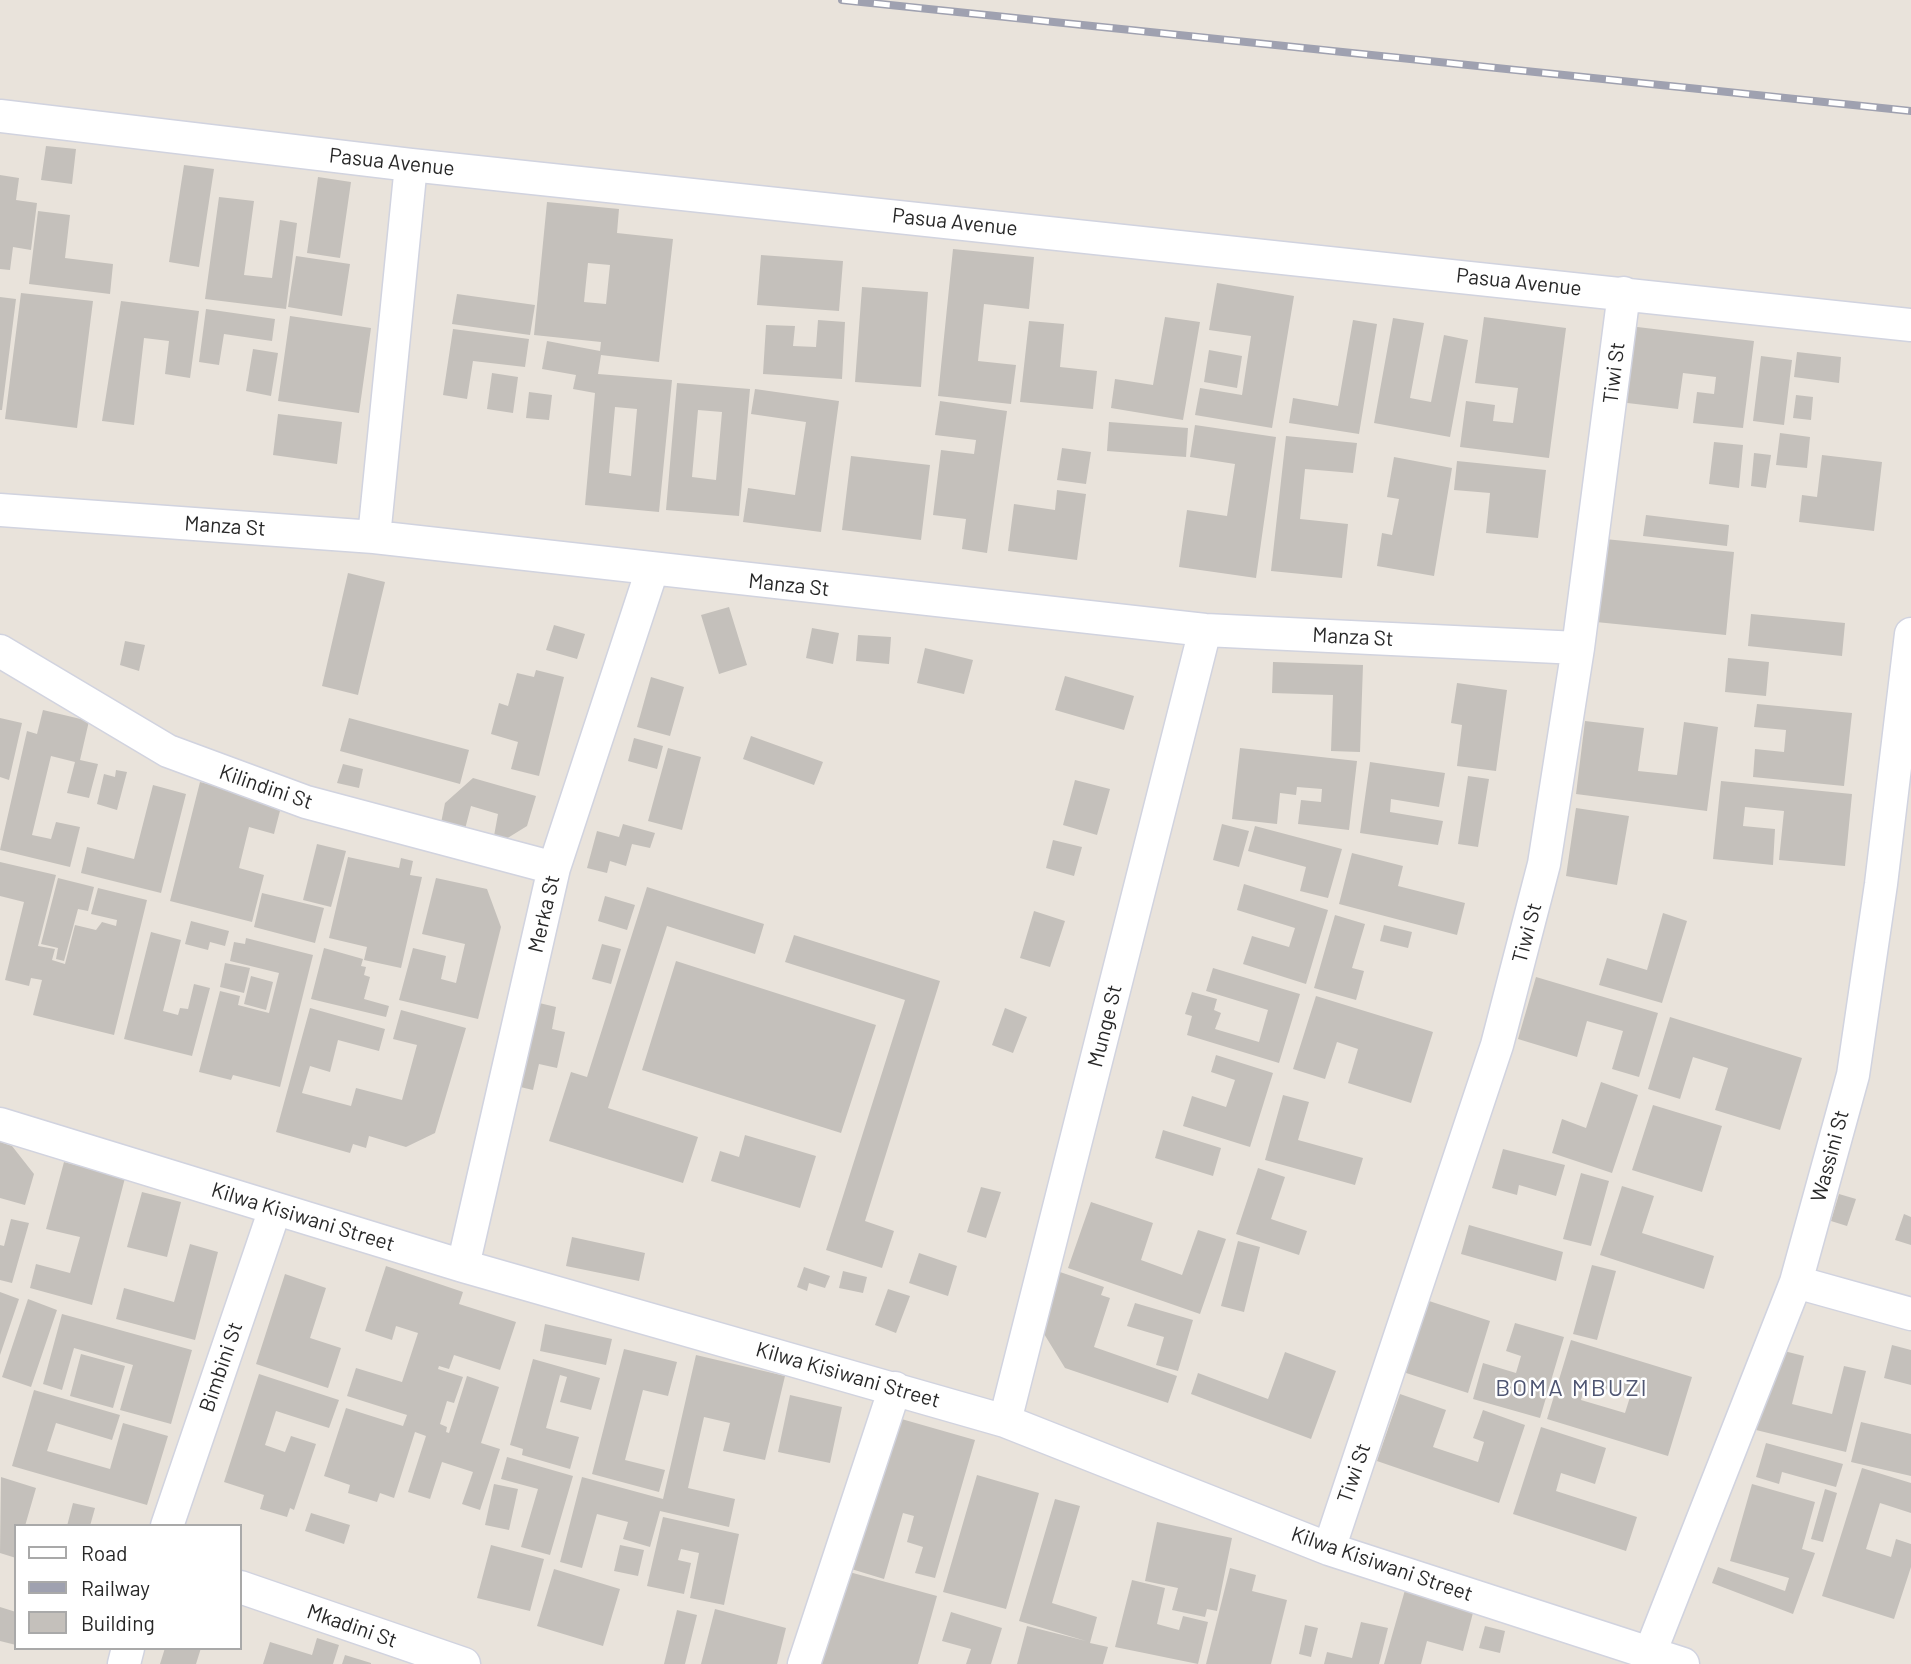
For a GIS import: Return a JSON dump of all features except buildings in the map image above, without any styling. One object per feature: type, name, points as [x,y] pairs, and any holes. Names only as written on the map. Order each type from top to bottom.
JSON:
[{"type":"street","name":"Pasua Avenue","points":[[0,116],[411,165],[1911,325]]},
{"type":"street","points":[[373,537],[411,165]]},
{"type":"street","name":"Tiwi St","points":[[1329,1549],[1497,1045],[1544,864],[1578,648],[1624,293]]},
{"type":"street","name":"Manza St","points":[[0,510],[373,537],[1205,630],[1578,648]]},
{"type":"street","name":"Merka St","points":[[463,1266],[554,869],[652,570]]},
{"type":"street","name":"Munge St","points":[[1005,1421],[1205,630]]},
{"type":"street","name":"Wassini St","points":[[1650,1653],[1796,1282],[1853,1075],[1881,884],[1911,634]]},
{"type":"street","name":"Kilindini St","points":[[0,651],[168,751],[306,802],[554,869]]},
{"type":"street","name":"Kilwa Kisiwani Street","points":[[0,1124],[463,1266],[1005,1421],[1329,1549],[1683,1664]]},
{"type":"street","name":"Bimbini St","points":[[168,1524],[275,1209]]},
{"type":"street","points":[[1796,1282],[1911,1314]]},
{"type":"street","points":[[804,1664],[895,1388]]},
{"type":"street","name":"Mkadini St","points":[[242,1588],[464,1664]]},
{"type":"railway","points":[[842,0],[1911,111]]},
{"type":"district","name":"BOMA MBUZI","points":[[1572,1388]]}]
